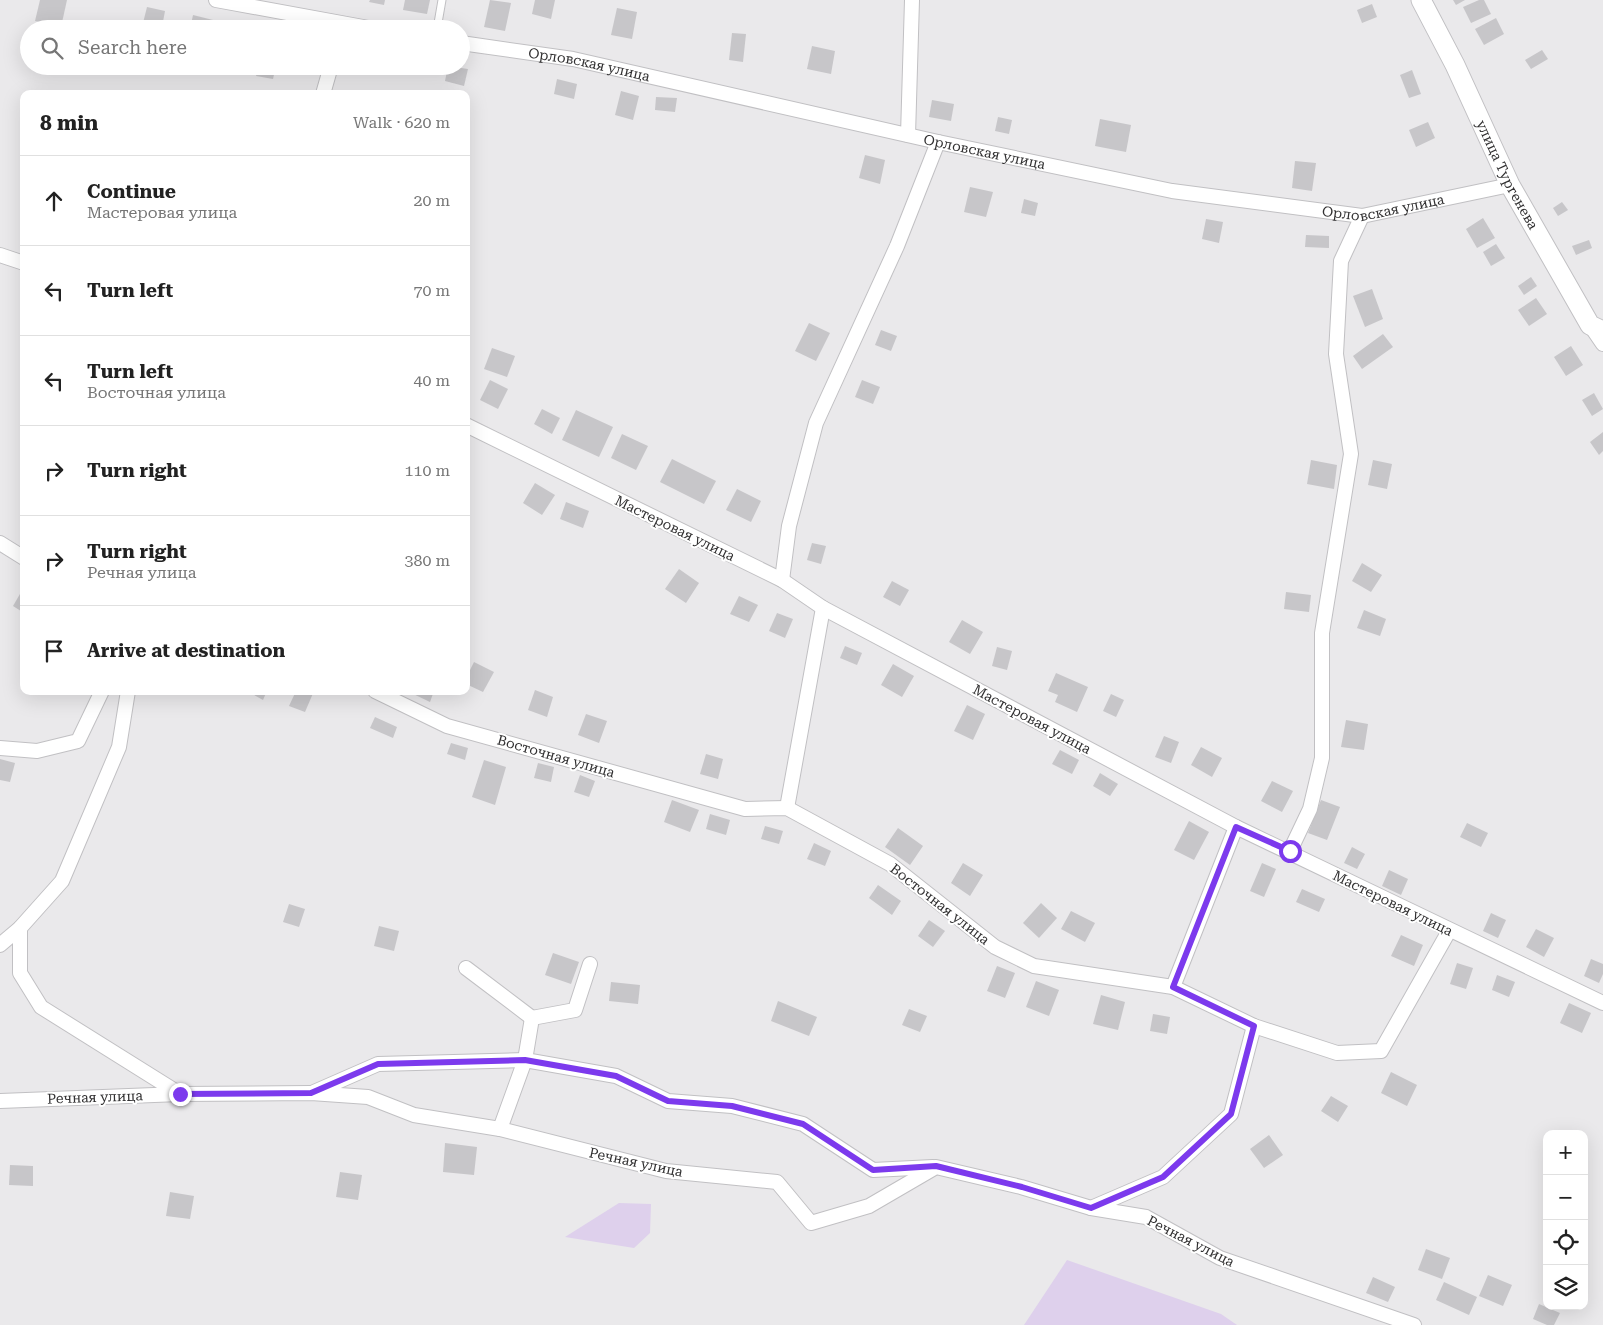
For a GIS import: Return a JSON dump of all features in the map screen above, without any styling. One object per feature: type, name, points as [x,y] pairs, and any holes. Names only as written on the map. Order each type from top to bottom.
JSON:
[{"type":"main road","name":"улица Тургенева","points":[[1421,0],[1455,65],[1510,185],[1596,328]]},
{"type":"street","points":[[216,0],[314,20]]},
{"type":"street","points":[[908,135],[912,0]]},
{"type":"street","name":"Орловская улица","points":[[470,44],[573,59],[938,142],[1172,191],[1362,216],[1510,185]]},
{"type":"street","points":[[324,90],[328,75]]},
{"type":"street","points":[[782,580],[789,526],[816,423],[897,246],[938,142]]},
{"type":"street","points":[[1290,851],[1310,809],[1322,758],[1322,633],[1350,454],[1336,354],[1341,261],[1362,216]]},
{"type":"street","points":[[0,255],[20,262]]},
{"type":"street","name":"улица Тургенева","points":[[1596,328],[1603,344]]},
{"type":"street","name":"Мастеровая улица","points":[[470,427],[782,580],[823,608],[1236,827],[1290,851],[1449,931],[1603,1003]]},
{"type":"street","points":[[0,543],[20,556]]},
{"type":"street","points":[[787,808],[823,608]]},
{"type":"street","points":[[0,748],[37,751],[78,740],[100,695]]},
{"type":"street","points":[[0,945],[20,928],[62,881],[119,747],[127,695]]},
{"type":"street","name":"Восточная улица","points":[[383,695],[447,726],[745,809],[787,808],[890,864],[994,947],[1034,966],[1173,987],[1254,1026],[1337,1053],[1381,1051],[1449,931]]},
{"type":"street","points":[[1173,987],[1236,827]]},
{"type":"street","points":[[20,928],[20,973],[41,1007],[180,1094]]},
{"type":"street","points":[[466,968],[532,1018],[575,1010],[590,964]]},
{"type":"street","points":[[500,1129],[525,1060],[532,1018]]},
{"type":"street","points":[[1091,1208],[1163,1177],[1231,1114],[1254,1026]]},
{"type":"street","name":"Речная улица","points":[[311,1093],[378,1064],[525,1060],[616,1076],[668,1101],[732,1106],[803,1124],[873,1170],[936,1166],[1022,1187],[1091,1208],[1146,1217],[1220,1258],[1414,1325]]},
{"type":"street","name":"Речная улица","points":[[0,1101],[180,1094],[311,1093],[368,1097],[414,1115],[500,1129],[666,1171],[777,1182],[811,1223],[869,1206],[936,1166]]},
{"type":"lane","points":[[439,20],[442,0]]},
{"type":"shaded area","points":[[619,1203],[651,1204],[650,1233],[634,1248],[565,1237]]},
{"type":"shaded area","points":[[1067,1260],[1221,1314],[1237,1325],[1024,1325]]},
{"type":"building","points":[[40,0],[67,0],[63,20],[35,20]]},
{"type":"building","points":[[370,0],[385,0],[384,5],[369,2]]},
{"type":"building","points":[[405,0],[430,0],[427,14],[403,10]]},
{"type":"building","points":[[490,0],[511,3],[505,31],[484,27]]},
{"type":"building","points":[[535,0],[555,0],[551,19],[532,14]]},
{"type":"building","points":[[1453,0],[1465,0],[1456,5]]},
{"type":"building","points":[[1479,0],[1484,0],[1491,14],[1471,23],[1463,7]]},
{"type":"building","points":[[1372,4],[1377,17],[1362,23],[1357,10]]},
{"type":"building","points":[[147,7],[165,11],[163,20],[144,20]]},
{"type":"building","points":[[617,8],[637,12],[632,39],[611,35]]},
{"type":"building","points":[[193,15],[213,20],[192,20]]},
{"type":"building","points":[[1496,18],[1504,34],[1484,45],[1475,29]]},
{"type":"building","points":[[732,33],[746,34],[743,62],[729,60]]},
{"type":"building","points":[[812,46],[835,51],[831,74],[807,69]]},
{"type":"building","points":[[1542,50],[1548,59],[1531,69],[1525,60]]},
{"type":"building","points":[[1412,70],[1421,94],[1409,98],[1400,75]]},
{"type":"building","points":[[256,75],[274,75],[273,79]]},
{"type":"building","points":[[446,75],[467,75],[464,86],[445,81]]},
{"type":"building","points":[[557,79],[577,84],[574,99],[554,94]]},
{"type":"building","points":[[621,91],[639,96],[633,120],[615,115]]},
{"type":"building","points":[[656,97],[677,98],[675,112],[655,110]]},
{"type":"building","points":[[932,100],[954,104],[951,121],[929,117]]},
{"type":"building","points":[[998,117],[1012,120],[1009,134],[995,131]]},
{"type":"building","points":[[1100,119],[1131,125],[1126,152],[1095,146]]},
{"type":"building","points":[[1428,122],[1435,138],[1416,147],[1409,130]]},
{"type":"building","points":[[865,155],[885,160],[880,184],[859,178]]},
{"type":"building","points":[[1295,161],[1316,163],[1312,191],[1292,188]]},
{"type":"building","points":[[970,187],[993,192],[986,217],[964,212]]},
{"type":"building","points":[[1024,199],[1038,203],[1035,216],[1021,213]]},
{"type":"building","points":[[1562,202],[1568,210],[1558,216],[1553,208]]},
{"type":"building","points":[[1483,218],[1495,238],[1477,248],[1466,229]]},
{"type":"building","points":[[1206,219],[1223,222],[1219,243],[1202,239]]},
{"type":"building","points":[[1306,235],[1329,236],[1329,248],[1305,247]]},
{"type":"building","points":[[1589,240],[1592,248],[1576,255],[1572,246]]},
{"type":"building","points":[[1496,244],[1505,258],[1491,266],[1483,252]]},
{"type":"building","points":[[1531,277],[1537,286],[1524,295],[1518,286]]},
{"type":"building","points":[[1372,289],[1383,319],[1365,327],[1353,296]]},
{"type":"building","points":[[1536,298],[1547,314],[1529,326],[1518,310]]},
{"type":"building","points":[[809,323],[830,333],[816,361],[795,351]]},
{"type":"building","points":[[881,330],[897,336],[891,351],[875,345]]},
{"type":"building","points":[[1383,334],[1393,347],[1362,369],[1353,356]]},
{"type":"building","points":[[1571,346],[1583,365],[1566,376],[1554,357]]},
{"type":"building","points":[[492,348],[515,356],[507,377],[484,369]]},
{"type":"building","points":[[490,380],[508,389],[498,409],[480,400]]},
{"type":"building","points":[[862,380],[880,387],[873,404],[855,397]]},
{"type":"building","points":[[1594,393],[1603,409],[1592,416],[1582,400]]},
{"type":"building","points":[[542,409],[560,418],[552,434],[534,424]]},
{"type":"building","points":[[576,410],[613,427],[599,457],[562,440]]},
{"type":"building","points":[[1603,432],[1603,451],[1599,455],[1590,442]]},
{"type":"building","points":[[622,434],[648,446],[636,470],[611,458]]},
{"type":"building","points":[[672,459],[716,481],[704,504],[660,482]]},
{"type":"building","points":[[1311,460],[1337,465],[1334,489],[1307,484]]},
{"type":"building","points":[[1373,460],[1392,464],[1387,489],[1368,485]]},
{"type":"building","points":[[535,483],[555,495],[542,515],[523,503]]},
{"type":"building","points":[[737,489],[761,501],[751,522],[726,510]]},
{"type":"building","points":[[566,502],[589,511],[583,528],[560,519]]},
{"type":"building","points":[[812,543],[826,546],[821,564],[807,560]]},
{"type":"building","points":[[1362,563],[1382,575],[1371,592],[1352,581]]},
{"type":"building","points":[[679,569],[699,583],[686,603],[665,589]]},
{"type":"building","points":[[892,581],[909,590],[900,606],[883,597]]},
{"type":"building","points":[[1286,592],[1311,595],[1309,612],[1284,609]]},
{"type":"building","points":[[20,594],[20,610],[13,606]]},
{"type":"building","points":[[739,596],[758,605],[749,622],[730,614]]},
{"type":"building","points":[[1364,610],[1386,619],[1380,636],[1357,628]]},
{"type":"building","points":[[777,613],[793,619],[785,638],[769,631]]},
{"type":"building","points":[[962,620],[983,632],[970,654],[949,642]]},
{"type":"building","points":[[845,646],[862,653],[857,665],[840,658]]},
{"type":"building","points":[[997,647],[1012,651],[1007,670],[992,666]]},
{"type":"building","points":[[474,662],[494,672],[483,692],[470,686],[470,670]]},
{"type":"building","points":[[893,664],[914,676],[902,697],[881,685]]},
{"type":"building","points":[[1056,673],[1088,687],[1077,712],[1055,702],[1058,695],[1048,691]]},
{"type":"building","points":[[535,690],[553,697],[547,717],[528,710]]},
{"type":"building","points":[[1111,694],[1124,700],[1116,717],[1103,711]]},
{"type":"building","points":[[254,695],[265,695],[263,700]]},
{"type":"building","points":[[294,695],[312,695],[305,712],[289,706]]},
{"type":"building","points":[[415,695],[433,695],[430,702]]},
{"type":"building","points":[[967,705],[985,714],[973,740],[954,731]]},
{"type":"building","points":[[586,714],[607,721],[599,743],[578,735]]},
{"type":"building","points":[[375,717],[397,727],[393,738],[370,728]]},
{"type":"building","points":[[1346,720],[1368,724],[1364,750],[1341,747]]},
{"type":"building","points":[[1164,736],[1179,742],[1171,763],[1155,757]]},
{"type":"building","points":[[451,743],[468,748],[465,760],[447,754]]},
{"type":"building","points":[[1201,747],[1222,758],[1212,777],[1191,765]]},
{"type":"building","points":[[1060,750],[1079,760],[1072,774],[1052,764]]},
{"type":"building","points":[[706,754],[723,759],[718,779],[700,774]]},
{"type":"building","points":[[0,759],[15,763],[10,782],[0,780]]},
{"type":"building","points":[[484,760],[506,767],[495,805],[472,797]]},
{"type":"building","points":[[538,763],[554,767],[551,782],[534,778]]},
{"type":"building","points":[[1100,773],[1118,784],[1110,796],[1093,786]]},
{"type":"building","points":[[580,775],[595,781],[589,797],[574,792]]},
{"type":"building","points":[[1272,781],[1293,791],[1282,812],[1261,801]]},
{"type":"building","points":[[672,800],[699,810],[690,832],[664,822]]},
{"type":"building","points":[[1321,800],[1340,807],[1327,840],[1308,833]]},
{"type":"building","points":[[710,814],[730,820],[726,835],[706,829]]},
{"type":"building","points":[[1189,821],[1209,832],[1194,860],[1174,850]]},
{"type":"building","points":[[1467,823],[1488,833],[1481,847],[1460,837]]},
{"type":"building","points":[[765,826],[783,831],[779,844],[761,839]]},
{"type":"building","points":[[898,828],[923,846],[910,865],[885,847]]},
{"type":"building","points":[[814,843],[831,851],[825,866],[807,859]]},
{"type":"building","points":[[1352,847],[1365,854],[1357,869],[1344,863]]},
{"type":"building","points":[[963,863],[983,875],[970,896],[951,883]]},
{"type":"building","points":[[1262,863],[1276,869],[1264,897],[1250,891]]},
{"type":"building","points":[[1389,870],[1408,879],[1401,895],[1382,886]]},
{"type":"building","points":[[878,885],[901,901],[892,915],[869,898]]},
{"type":"building","points":[[1302,889],[1325,899],[1319,912],[1296,902]]},
{"type":"building","points":[[1041,903],[1057,918],[1039,938],[1023,923]]},
{"type":"building","points":[[289,904],[305,909],[299,927],[283,922]]},
{"type":"building","points":[[1071,911],[1095,923],[1085,942],[1061,929]]},
{"type":"building","points":[[1491,913],[1506,920],[1498,938],[1483,931]]},
{"type":"building","points":[[929,920],[945,931],[933,947],[918,936]]},
{"type":"building","points":[[379,926],[399,931],[394,951],[374,946]]},
{"type":"building","points":[[1536,929],[1554,938],[1544,957],[1526,947]]},
{"type":"building","points":[[1401,935],[1423,945],[1414,966],[1391,956]]},
{"type":"building","points":[[553,953],[579,962],[571,984],[545,975]]},
{"type":"building","points":[[1591,959],[1603,964],[1603,974],[1599,983],[1584,976]]},
{"type":"building","points":[[1457,963],[1473,968],[1466,989],[1450,984]]},
{"type":"building","points":[[997,966],[1015,973],[1005,998],[987,991]]},
{"type":"building","points":[[1497,975],[1515,982],[1509,997],[1492,990]]},
{"type":"building","points":[[1036,981],[1059,990],[1049,1016],[1026,1007]]},
{"type":"building","points":[[611,982],[640,985],[638,1004],[609,1001]]},
{"type":"building","points":[[1101,995],[1125,1002],[1118,1030],[1093,1024]]},
{"type":"building","points":[[778,1001],[817,1017],[809,1036],[771,1021]]},
{"type":"building","points":[[1569,1003],[1591,1013],[1582,1033],[1560,1023]]},
{"type":"building","points":[[909,1009],[927,1016],[920,1032],[902,1025]]},
{"type":"building","points":[[1153,1014],[1170,1017],[1167,1034],[1150,1031]]},
{"type":"building","points":[[1391,1072],[1417,1085],[1407,1106],[1381,1093]]},
{"type":"building","points":[[1331,1096],[1348,1106],[1338,1122],[1321,1111]]},
{"type":"building","points":[[1269,1135],[1283,1155],[1264,1168],[1250,1149]]},
{"type":"building","points":[[445,1143],[477,1147],[474,1175],[443,1172]]},
{"type":"building","points":[[10,1165],[33,1166],[33,1186],[9,1185]]},
{"type":"building","points":[[340,1172],[362,1175],[358,1200],[336,1197]]},
{"type":"building","points":[[170,1192],[194,1196],[190,1219],[166,1216]]},
{"type":"building","points":[[1426,1249],[1450,1258],[1442,1279],[1418,1270]]},
{"type":"building","points":[[1488,1275],[1512,1285],[1503,1306],[1479,1296]]},
{"type":"building","points":[[1373,1277],[1395,1287],[1388,1302],[1366,1293]]},
{"type":"building","points":[[1444,1282],[1477,1297],[1469,1315],[1436,1300]]},
{"type":"building","points":[[1539,1304],[1543,1306],[1543,1310],[1553,1310],[1560,1313],[1554,1325],[1547,1325],[1533,1319]]},
{"type":"route","points":[[180,1094],[311,1093],[378,1064],[525,1060],[616,1076],[668,1101],[732,1106],[803,1124],[873,1170],[936,1166],[1022,1187],[1091,1208],[1163,1177],[1231,1114],[1254,1026],[1173,987],[1236,827],[1290,851]]}]
